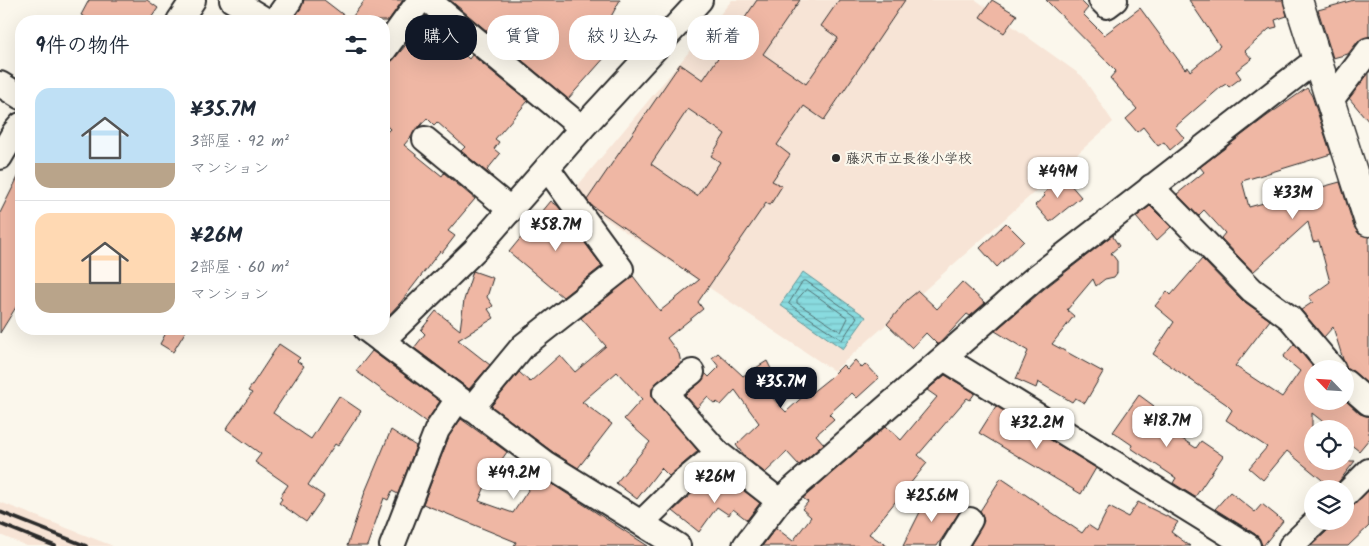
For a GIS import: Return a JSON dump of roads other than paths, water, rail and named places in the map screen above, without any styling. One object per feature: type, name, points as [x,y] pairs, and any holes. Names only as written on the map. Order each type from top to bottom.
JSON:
[{"type":"street","points":[[183,15],[193,0]]},
{"type":"street","points":[[232,0],[257,15]]},
{"type":"street","points":[[279,15],[290,0]]},
{"type":"street","points":[[390,42],[420,0]]},
{"type":"street","points":[[428,0],[582,128]]},
{"type":"street","points":[[390,322],[475,250],[582,128],[700,0]]},
{"type":"street","points":[[1101,0],[1108,6],[1114,0]]},
{"type":"street","points":[[1298,0],[1368,215]]},
{"type":"street","points":[[1331,100],[1369,50]]},
{"type":"street","points":[[745,546],[779,501],[1035,278],[1151,186],[1316,60]]},
{"type":"street","points":[[0,84],[15,93]]},
{"type":"street","points":[[0,157],[15,132]]},
{"type":"street","points":[[425,139],[511,210]]},
{"type":"street","points":[[392,546],[437,430],[523,346],[621,269],[547,168]]},
{"type":"street","points":[[1151,186],[1252,290],[1290,318],[1326,360]]},
{"type":"street","points":[[374,335],[546,464],[678,546]]},
{"type":"street","points":[[944,358],[1248,546]]},
{"type":"street","points":[[692,372],[665,393],[718,453],[779,501]]},
{"type":"street","points":[[1354,390],[1369,403]]},
{"type":"street","points":[[642,522],[684,480],[718,453]]},
{"type":"street","points":[[1354,486],[1369,471]]},
{"type":"street","points":[[954,546],[970,520]]},
{"type":"street","points":[[1293,545],[1308,530]]},
{"type":"water","points":[[803,272],[866,317],[843,349],[780,305]]},
{"type":"railway","points":[[0,512],[86,546]]},
{"type":"railway","points":[[0,524],[55,546]]},
{"type":"place","name":"藤沢市立長後小学校","points":[[836,158]]}]
